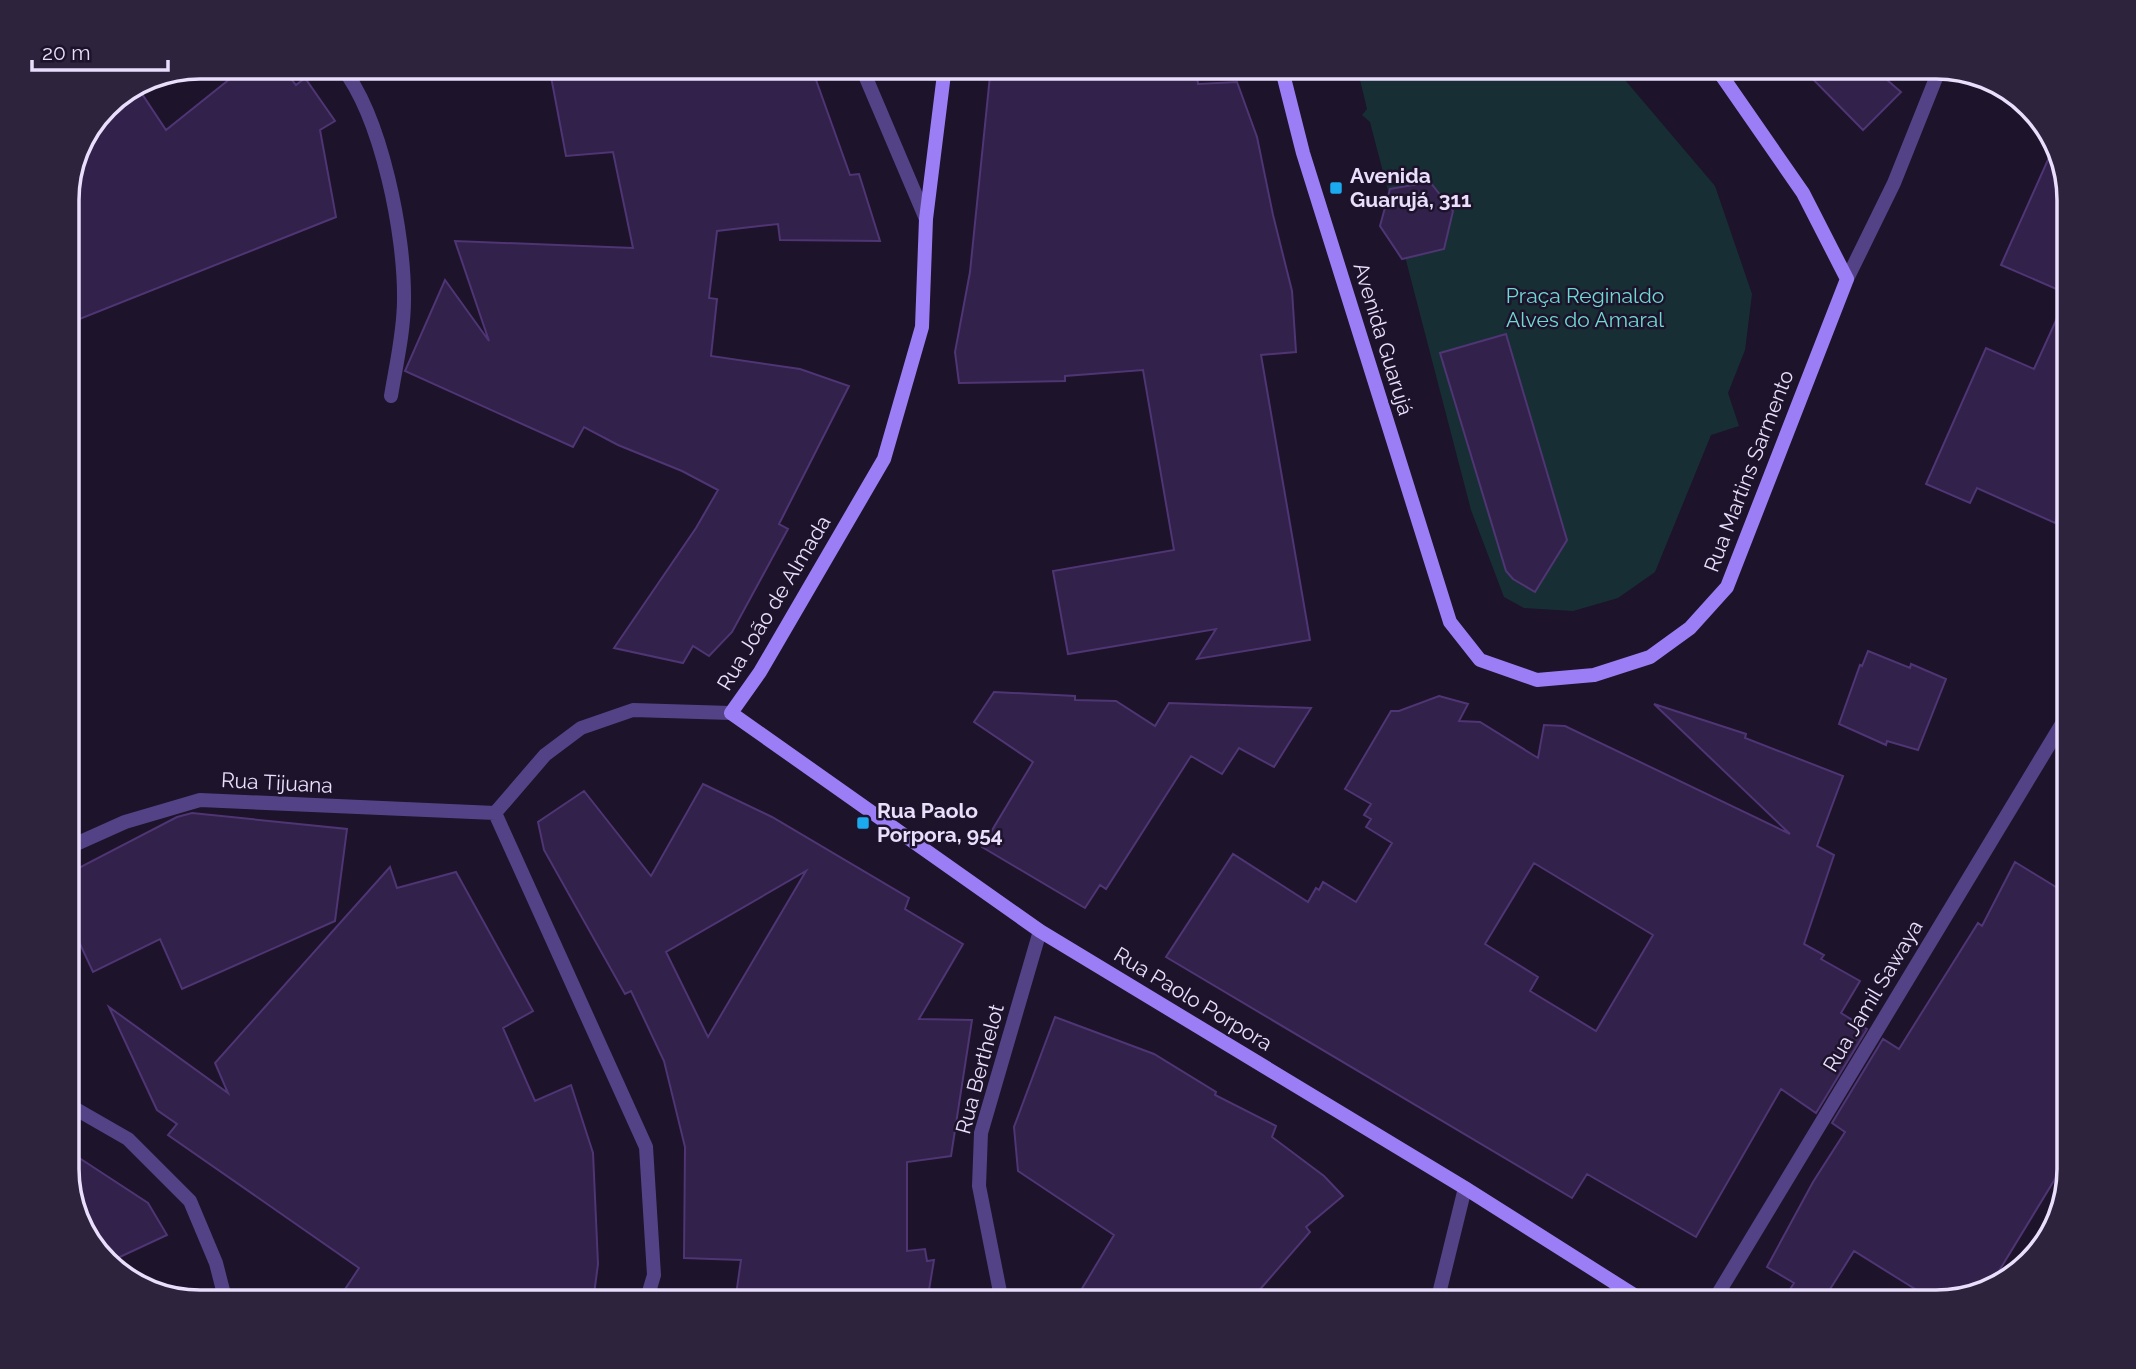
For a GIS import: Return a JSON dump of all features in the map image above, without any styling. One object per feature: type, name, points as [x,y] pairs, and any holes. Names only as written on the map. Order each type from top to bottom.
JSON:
[{"type":"street","points":[[348,79],[370,118],[386,168],[400,244],[404,301],[391,396]]},
{"type":"street","points":[[867,79],[926,219]]},
{"type":"street","name":"Rua João de Almada","points":[[495,814],[545,755],[581,728],[633,710],[731,713],[760,672],[884,459],[922,327],[926,219],[943,79]]},
{"type":"street","name":"Avenida Guarujá","points":[[1284,79],[1303,153],[1450,622]]},
{"type":"street","points":[[1724,79],[1803,193],[1847,279]]},
{"type":"street","name":"Rua Martins Sarmento","points":[[1450,622],[1480,660],[1537,680],[1594,675],[1650,657],[1690,628],[1727,587],[1847,279],[1894,183],[1936,79]]},
{"type":"street","name":"Rua Paolo Porpora","points":[[731,713],[1040,931],[1465,1188],[1625,1290]]},
{"type":"street","name":"Rua Jamil Sawaya","points":[[1721,1290],[2057,734]]},
{"type":"street","name":"Rua Tijuana","points":[[79,843],[125,822],[200,800],[495,814]]},
{"type":"street","points":[[495,814],[646,1147],[654,1275],[650,1290]]},
{"type":"street","name":"Rua Berthelot","points":[[999,1290],[979,1186],[981,1133],[1040,931]]},
{"type":"street","points":[[79,1111],[128,1139],[190,1201],[216,1264],[223,1290]]},
{"type":"street","points":[[1440,1290],[1465,1188]]},
{"type":"green space","name":"Praça Reginaldo Alves do Amaral","points":[[1360,79],[1624,79],[1715,186],[1752,294],[1745,350],[1728,393],[1739,426],[1711,435],[1655,572],[1618,598],[1573,611],[1524,608],[1504,597],[1471,510],[1370,122],[1362,115],[1367,109]]},
{"type":"building","points":[[230,79],[291,79],[296,85],[306,79],[335,121],[320,130],[336,217],[79,319],[79,192],[91,146],[104,126],[120,109],[142,94],[166,130]]},
{"type":"building","points":[[551,79],[816,79],[850,175],[859,174],[880,241],[780,240],[778,224],[717,231],[709,298],[717,299],[711,356],[800,369],[849,386],[779,524],[788,529],[732,632],[709,656],[693,646],[683,663],[614,648],[696,528],[718,490],[584,427],[573,447],[405,371],[445,280],[489,341],[455,241],[633,248],[613,152],[566,156]]},
{"type":"building","points":[[990,79],[1197,79],[1198,84],[1237,82],[1257,137],[1292,291],[1296,352],[1261,355],[1310,640],[1197,659],[1216,629],[1068,654],[1053,571],[1174,550],[1143,370],[1065,376],[1065,381],[959,383],[955,352],[970,272]]},
{"type":"building","points":[[1813,79],[1886,79],[1901,92],[1863,130]]},
{"type":"building","points":[[2049,157],[2057,200],[2057,289],[2001,265]]},
{"type":"building","points":[[1430,182],[1453,211],[1444,249],[1402,259],[1380,226],[1390,189]]},
{"type":"building","points":[[2057,318],[2055,523],[1977,488],[1970,503],[1926,484],[1986,348],[2034,369]]},
{"type":"building","points":[[1506,334],[1567,540],[1535,592],[1513,579],[1506,571],[1440,353]]},
{"type":"building","points":[[1868,651],[1910,668],[1911,664],[1946,679],[1918,750],[1887,741],[1886,745],[1839,724],[1860,665],[1862,666]]},
{"type":"building","points":[[994,692],[1116,701],[1155,726],[1169,703],[1311,708],[1274,767],[1239,748],[1222,774],[1191,756],[1106,889],[1100,885],[1085,908],[982,847],[1033,762],[974,722]]},
{"type":"building","points":[[1439,696],[1468,704],[1459,721],[1480,722],[1538,758],[1544,725],[1565,726],[1790,834],[1654,704],[1746,734],[1745,738],[1843,776],[1817,846],[1834,855],[1804,944],[1824,955],[1821,959],[1860,981],[1841,1013],[1867,1029],[1816,1113],[1781,1089],[1696,1237],[1587,1174],[1572,1198],[1166,957],[1233,854],[1308,902],[1323,882],[1356,902],[1392,843],[1366,827],[1371,819],[1364,815],[1371,804],[1345,789],[1391,711],[1399,711]],"holes":[[[1534,863],[1653,935],[1596,1031],[1530,991],[1538,977],[1485,944]]]},
{"type":"building","points":[[703,784],[772,817],[909,898],[905,909],[963,944],[919,1019],[972,1020],[951,1156],[907,1162],[907,1251],[925,1249],[927,1261],[934,1260],[929,1290],[737,1290],[741,1260],[684,1258],[685,1147],[664,1061],[631,991],[625,994],[544,850],[538,822],[584,791],[651,876]],"holes":[[[806,871],[708,1037],[666,952]]]},
{"type":"building","points":[[192,813],[347,829],[335,921],[182,989],[160,939],[93,972],[79,942],[79,868],[177,817]]},
{"type":"building","points":[[2015,862],[2057,888],[2057,1176],[1998,1273],[1990,1278],[1952,1289],[1917,1290],[1854,1251],[1830,1290],[1790,1290],[1794,1283],[1767,1267],[1813,1182],[1845,1132],[1832,1123],[1883,1039],[1899,1049],[1978,923],[1982,926]]},
{"type":"building","points":[[390,867],[397,888],[456,872],[533,1011],[503,1028],[535,1101],[571,1085],[593,1153],[598,1264],[595,1290],[345,1290],[359,1268],[168,1135],[177,1124],[157,1110],[109,1007],[228,1093],[215,1063]]},
{"type":"building","points":[[1055,1017],[1154,1054],[1216,1092],[1215,1095],[1276,1126],[1272,1137],[1324,1176],[1343,1196],[1306,1227],[1310,1232],[1259,1290],[1081,1290],[1114,1235],[1018,1171],[1014,1127]]},
{"type":"building","points":[[79,1158],[148,1203],[167,1235],[118,1258],[114,1255],[95,1230],[88,1215],[79,1177]]},
{"type":"place","name":"Avenida Guarujá, 311","points":[[1336,188]]},
{"type":"place","name":"Rua Paolo Porpora, 954","points":[[863,823]]}]
